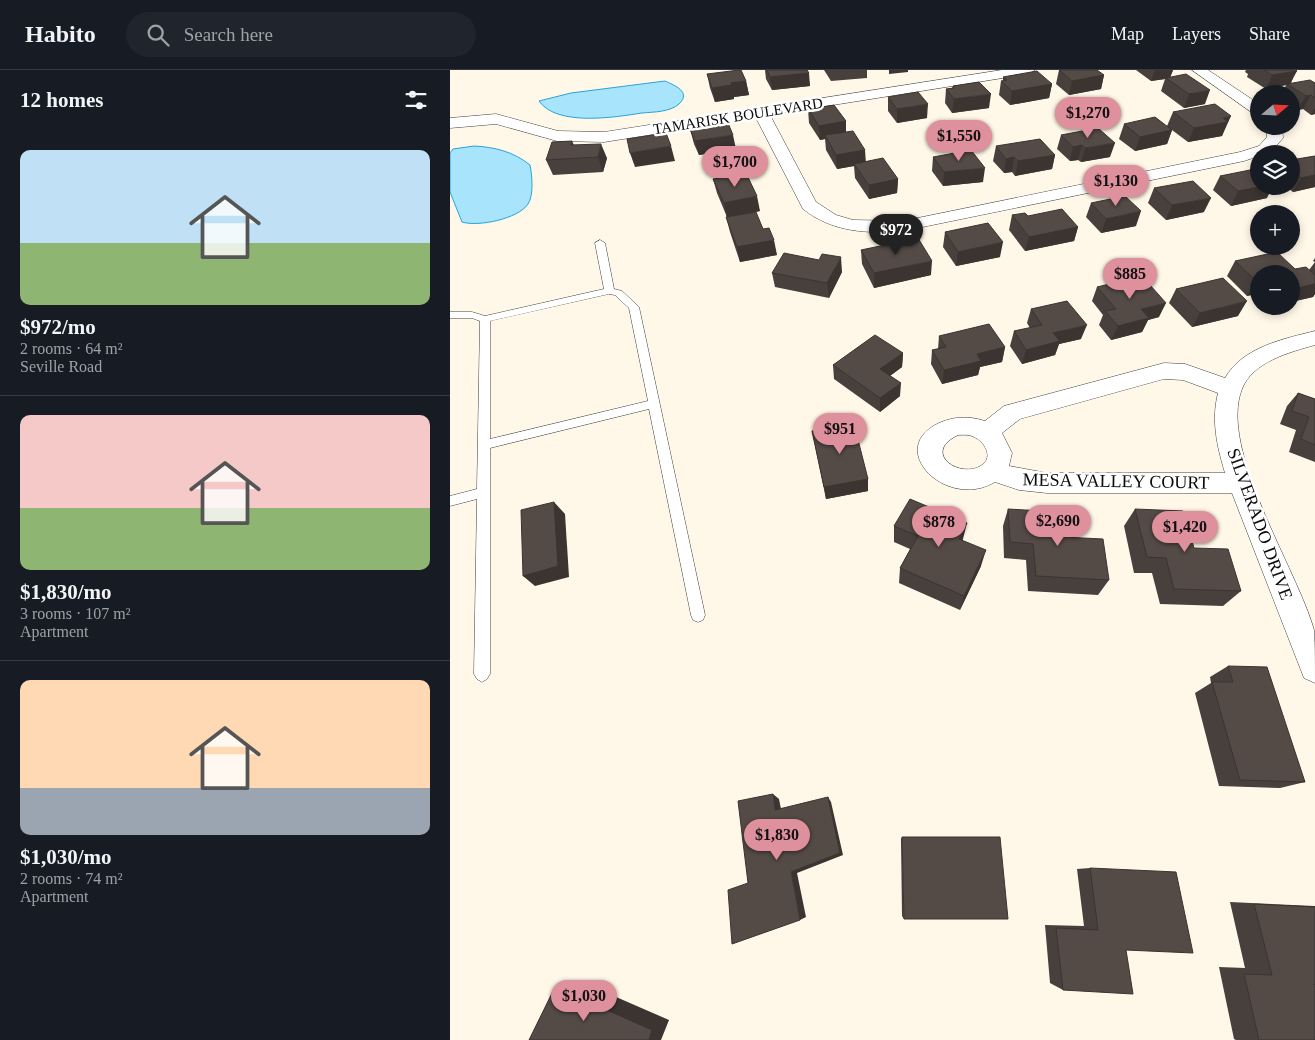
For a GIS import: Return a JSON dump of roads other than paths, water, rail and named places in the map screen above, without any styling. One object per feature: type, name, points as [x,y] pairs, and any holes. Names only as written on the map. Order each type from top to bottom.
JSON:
[{"type":"street","name":"TAMARISK BOULEVARD","points":[[450,123],[496,119],[557,136],[592,138],[1028,70]]},
{"type":"street","points":[[1199,70],[1250,104]]},
{"type":"street","points":[[761,113],[809,205],[821,214],[841,222],[878,228],[903,226],[1239,157],[1260,152],[1272,135]]},
{"type":"street","points":[[993,470],[984,477],[973,480],[960,480],[938,470],[929,452],[931,443],[936,435],[955,426],[979,429],[989,434],[996,423],[1012,412],[1164,371],[1186,372],[1230,389],[1239,375],[1264,355],[1315,338]]},
{"type":"street","name":"SILVERADO DRIVE","points":[[1230,389],[1226,416],[1228,435],[1240,483],[1315,668]]},
{"type":"street","name":"MESA VALLEY COURT","points":[[989,434],[995,441],[1000,456],[993,470],[1008,478],[1026,482],[1240,483]]},
{"type":"lane","points":[[600,242],[609,291]]},
{"type":"lane","points":[[450,315],[472,315],[485,319],[609,291],[618,293],[634,307],[698,615]]},
{"type":"lane","points":[[482,674],[485,319]]},
{"type":"lane","points":[[484,445],[654,404]]},
{"type":"lane","points":[[450,501],[484,492]]},
{"type":"water","points":[[665,81],[680,90],[684,96],[675,107],[662,111],[603,118],[573,117],[548,109],[539,101],[571,93]]},
{"type":"water","points":[[474,146],[504,151],[530,165],[532,190],[530,200],[516,214],[487,222],[462,222],[450,192],[450,153],[453,149]]}]
